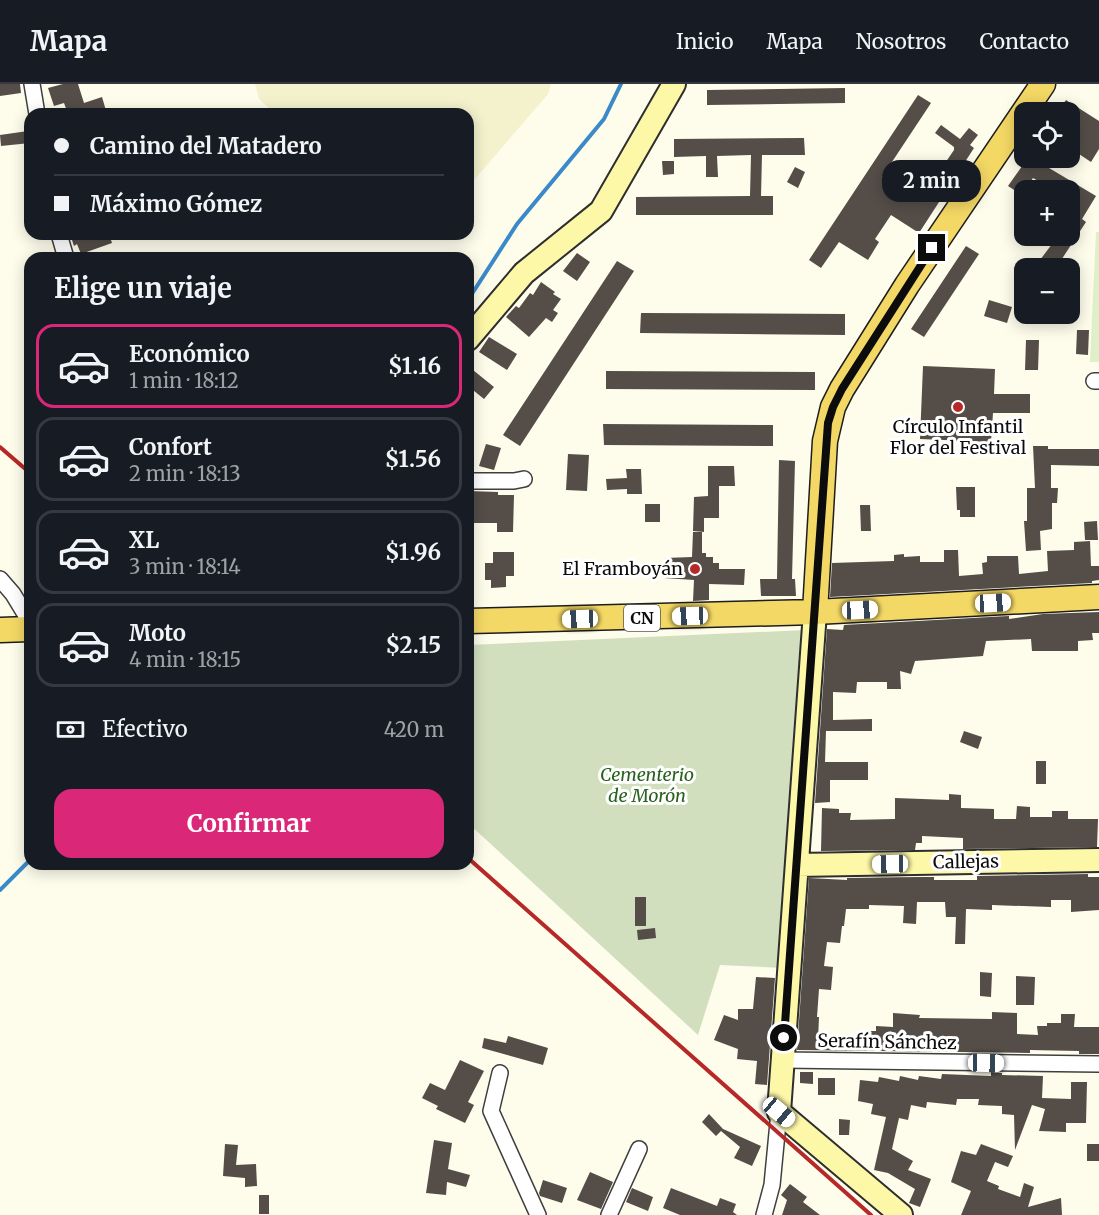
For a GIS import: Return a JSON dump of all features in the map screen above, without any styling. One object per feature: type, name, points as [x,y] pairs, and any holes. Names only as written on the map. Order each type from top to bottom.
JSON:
[{"type":"main road","points":[[474,332],[524,273],[601,211],[674,84]]},
{"type":"main road","points":[[901,1215],[779,1112],[825,441],[833,407],[851,373],[907,285],[1043,84]]},
{"type":"main road","name":"CN","points":[[474,621],[815,612],[1099,597]]},
{"type":"main road","points":[[0,630],[24,628]]},
{"type":"main road","name":"Callejas","points":[[797,865],[1099,861]]},
{"type":"street","points":[[32,84],[36,108]]},
{"type":"street","points":[[474,482],[524,479]]},
{"type":"street","points":[[0,579],[24,612]]},
{"type":"street","name":"Serafín Sánchez","points":[[783,1060],[1099,1064]]},
{"type":"street","points":[[500,1073],[491,1111],[538,1215]]},
{"type":"street","points":[[764,1215],[772,1185],[779,1112]]},
{"type":"street","points":[[609,1215],[639,1149]]},
{"type":"green space","points":[[255,84],[551,84],[548,94],[474,180],[474,108],[269,108],[259,99]]},
{"type":"green space","points":[[1096,232],[1099,232],[1099,362],[1090,362]]},
{"type":"green space","name":"Cementerio de Morón","points":[[806,630],[784,968],[720,965],[698,1035],[474,829],[474,645]]},
{"type":"building","points":[[0,84],[20,84],[21,93],[0,96]]},
{"type":"building","points":[[63,84],[78,84],[84,103],[102,97],[105,108],[66,108],[64,103],[54,106],[48,88]]},
{"type":"building","points":[[845,88],[845,103],[707,105],[707,90]]},
{"type":"building","points":[[918,95],[931,103],[882,177],[895,186],[899,181],[922,197],[954,150],[954,147],[935,133],[941,125],[960,139],[969,128],[978,135],[970,145],[974,148],[919,233],[891,215],[875,239],[879,242],[868,260],[839,242],[821,268],[809,260]]},
{"type":"building","points":[[1080,109],[1099,121],[1099,149],[1091,162],[1080,155]]},
{"type":"building","points":[[24,132],[24,144],[1,146],[0,135]]},
{"type":"building","points":[[804,138],[805,155],[762,155],[761,196],[773,196],[773,215],[636,215],[636,197],[750,196],[751,155],[717,156],[718,177],[706,177],[706,156],[674,157],[674,139]]},
{"type":"building","points":[[662,161],[674,161],[674,174],[663,175]]},
{"type":"building","points":[[795,167],[805,172],[798,188],[787,182]]},
{"type":"building","points":[[1021,168],[1049,168],[1069,180],[1036,180],[1033,178],[1032,180],[1014,180],[1014,190],[1008,186]]},
{"type":"building","points":[[1080,186],[1096,196],[1082,219],[1086,222],[1080,231]]},
{"type":"building","points":[[72,240],[111,240],[112,243],[87,252],[80,252],[77,244],[74,246]]},
{"type":"building","points":[[966,246],[979,254],[924,337],[911,329]]},
{"type":"building","points":[[1050,246],[1070,246],[1063,258],[1042,258]]},
{"type":"building","points":[[577,253],[590,262],[577,281],[563,271]]},
{"type":"building","points":[[617,261],[634,271],[520,446],[503,435]]},
{"type":"building","points":[[541,282],[561,299],[553,310],[558,313],[552,322],[546,318],[529,337],[506,317],[516,306],[519,308],[530,293],[533,295]]},
{"type":"building","points":[[989,300],[1012,307],[1007,323],[984,316]]},
{"type":"building","points":[[641,313],[845,314],[845,335],[640,333]]},
{"type":"building","points":[[1077,330],[1089,330],[1088,355],[1076,354]]},
{"type":"building","points":[[489,337],[517,354],[507,370],[479,352]]},
{"type":"building","points":[[1026,340],[1039,340],[1038,370],[1025,370]]},
{"type":"building","points":[[923,366],[995,369],[994,394],[1030,394],[1030,413],[993,413],[991,442],[920,439]]},
{"type":"building","points":[[474,371],[494,387],[484,399],[474,391]]},
{"type":"building","points":[[606,371],[815,372],[815,390],[606,389]]},
{"type":"building","points":[[603,424],[773,425],[773,446],[604,445]]},
{"type":"building","points":[[486,444],[501,448],[494,470],[479,466]]},
{"type":"building","points":[[994,444],[1006,444],[1006,455],[994,455]]},
{"type":"building","points":[[1033,446],[1048,446],[1048,449],[1099,449],[1099,466],[1051,465],[1051,488],[1058,488],[1057,503],[1052,503],[1052,529],[1040,531],[1041,550],[1026,551],[1024,521],[1027,521],[1027,488],[1035,488]]},
{"type":"building","points":[[568,454],[589,455],[587,491],[566,490]]},
{"type":"building","points":[[779,460],[795,461],[792,579],[795,579],[796,596],[761,596],[760,579],[777,579]]},
{"type":"building","points":[[708,466],[734,466],[735,486],[719,486],[719,518],[704,518],[704,532],[693,531],[694,497],[708,496]]},
{"type":"building","points":[[626,469],[641,469],[642,494],[627,494],[627,489],[607,490],[606,479],[627,478]]},
{"type":"building","points":[[956,487],[975,487],[975,517],[960,517],[960,510],[957,510]]},
{"type":"building","points":[[474,491],[514,495],[513,532],[497,532],[497,523],[474,523]]},
{"type":"building","points":[[645,504],[660,504],[660,522],[645,522]]},
{"type":"building","points":[[860,505],[870,505],[871,531],[861,531]]},
{"type":"building","points":[[1097,521],[1098,540],[1085,540],[1084,522]]},
{"type":"building","points":[[693,532],[702,532],[702,553],[706,553],[706,557],[713,557],[713,563],[719,563],[719,569],[745,569],[744,585],[709,584],[709,600],[693,601],[694,580],[664,578],[665,558],[692,557]]},
{"type":"building","points":[[1090,541],[1091,566],[1099,566],[1099,580],[1092,581],[1092,583],[830,597],[832,563],[894,561],[894,555],[904,554],[904,557],[920,556],[920,562],[944,562],[944,550],[958,550],[959,576],[983,574],[982,563],[987,562],[987,556],[1018,556],[1019,574],[1048,571],[1047,551],[1074,550],[1074,542]]},
{"type":"building","points":[[493,552],[514,552],[514,576],[506,576],[506,587],[491,588],[491,580],[485,580],[485,563],[493,563]]},
{"type":"building","points":[[1099,612],[1099,633],[1092,633],[1093,640],[1078,641],[1078,651],[1032,651],[1031,639],[986,641],[983,656],[915,661],[911,674],[900,671],[901,689],[887,689],[887,682],[857,682],[856,693],[833,692],[833,720],[872,719],[872,731],[826,731],[825,762],[868,762],[868,780],[830,780],[830,802],[815,803],[827,629],[843,630],[844,625],[1009,616],[1009,619],[1043,614]]},
{"type":"building","points":[[964,731],[982,737],[978,749],[960,742]]},
{"type":"building","points":[[1036,761],[1046,761],[1046,784],[1036,784]]},
{"type":"building","points":[[949,794],[961,795],[961,808],[994,809],[994,819],[1016,819],[1017,806],[1030,807],[1030,817],[1052,817],[1052,811],[1068,811],[1068,819],[1098,819],[1097,847],[963,849],[963,838],[922,836],[922,843],[916,843],[915,850],[821,851],[822,808],[839,809],[839,813],[851,813],[850,820],[895,819],[895,798],[949,800]]},
{"type":"building","points":[[1088,874],[1088,877],[1099,877],[1099,910],[1071,912],[1071,900],[1051,900],[1051,907],[992,905],[992,910],[966,909],[965,944],[955,944],[956,917],[946,917],[945,902],[917,902],[916,924],[903,923],[904,906],[869,905],[869,909],[846,909],[840,943],[827,942],[824,966],[833,967],[831,990],[819,989],[818,1040],[860,1042],[860,1031],[876,1031],[876,1026],[893,1027],[893,1013],[920,1015],[919,1018],[992,1019],[992,1012],[1017,1013],[1017,1034],[1038,1035],[1037,1026],[1061,1023],[1061,1014],[1075,1014],[1074,1027],[1099,1027],[1099,1054],[1079,1054],[1079,1051],[1030,1050],[1030,1053],[797,1050],[809,878],[847,880],[847,878],[934,877],[934,880],[977,880],[977,876]]},
{"type":"building","points":[[635,897],[646,897],[646,926],[635,926]]},
{"type":"building","points":[[655,928],[656,938],[638,940],[637,930]]},
{"type":"building","points":[[980,972],[992,973],[991,997],[980,996]]},
{"type":"building","points":[[1016,976],[1035,977],[1034,1005],[1016,1005]]},
{"type":"building","points":[[756,977],[775,978],[767,1085],[755,1084],[757,1061],[737,1059],[738,1049],[714,1040],[724,1015],[738,1020],[738,1009],[753,1009]]},
{"type":"building","points":[[508,1036],[548,1048],[543,1065],[482,1048],[484,1038],[506,1043]]},
{"type":"building","points":[[460,1060],[484,1071],[468,1102],[474,1105],[465,1123],[436,1109],[438,1106],[422,1098],[430,1083],[445,1090]]},
{"type":"building","points":[[800,1072],[813,1072],[813,1084],[800,1083]]},
{"type":"building","points":[[991,1072],[1002,1073],[1002,1075],[1043,1076],[1042,1098],[1071,1099],[1071,1082],[1087,1082],[1086,1123],[1066,1123],[1066,1132],[1039,1131],[1045,1109],[1032,1105],[1015,1150],[1014,1115],[1002,1114],[1002,1106],[978,1105],[979,1099],[957,1099],[956,1105],[927,1102],[926,1108],[911,1105],[908,1120],[899,1118],[892,1149],[913,1161],[908,1170],[931,1179],[920,1207],[909,1203],[915,1189],[888,1173],[874,1170],[886,1117],[871,1114],[873,1104],[858,1101],[860,1080],[878,1082],[879,1077],[899,1081],[900,1076],[918,1080],[919,1076],[941,1079],[942,1074],[991,1076]]},
{"type":"building","points":[[818,1078],[835,1078],[835,1095],[818,1095]]},
{"type":"building","points":[[709,1114],[723,1129],[761,1146],[752,1166],[734,1158],[740,1147],[721,1131],[716,1136],[702,1122]]},
{"type":"building","points":[[839,1119],[850,1120],[849,1135],[839,1135]]},
{"type":"building","points":[[434,1140],[452,1143],[448,1169],[470,1175],[466,1187],[447,1182],[446,1195],[426,1193]]},
{"type":"building","points":[[225,1144],[238,1145],[236,1165],[256,1164],[257,1186],[245,1187],[245,1178],[223,1176]]},
{"type":"building","points":[[981,1144],[1013,1156],[1008,1167],[995,1162],[987,1181],[999,1186],[998,1189],[1020,1197],[1024,1183],[1034,1187],[1028,1207],[1061,1198],[1062,1215],[961,1215],[971,1191],[951,1182],[961,1151],[976,1155]]},
{"type":"building","points":[[1087,1144],[1099,1144],[1099,1161],[1087,1161]]},
{"type":"building","points":[[590,1172],[613,1182],[601,1209],[577,1200]]},
{"type":"building","points":[[543,1180],[567,1188],[562,1203],[540,1196]]},
{"type":"building","points":[[790,1184],[807,1197],[803,1202],[820,1215],[782,1215],[787,1200],[781,1195]]},
{"type":"building","points":[[632,1188],[653,1197],[648,1211],[626,1202]]},
{"type":"building","points":[[671,1188],[717,1206],[720,1198],[736,1204],[733,1212],[737,1215],[680,1215],[663,1208]]},
{"type":"building","points":[[259,1195],[269,1195],[269,1214],[259,1214]]},
{"type":"waterway","points":[[474,291],[517,224],[604,119],[621,84]]},
{"type":"waterway","points":[[0,890],[24,866]]},
{"type":"railway","points":[[0,447],[24,468]]},
{"type":"railway","points":[[474,863],[871,1215]]},
{"type":"place","name":"Círculo Infantil Flor del Festival","points":[[958,407]]},
{"type":"place","name":"El Framboyán","points":[[695,569]]},
{"type":"route","points":[[784,1038],[828,423],[842,389],[932,248]]}]
